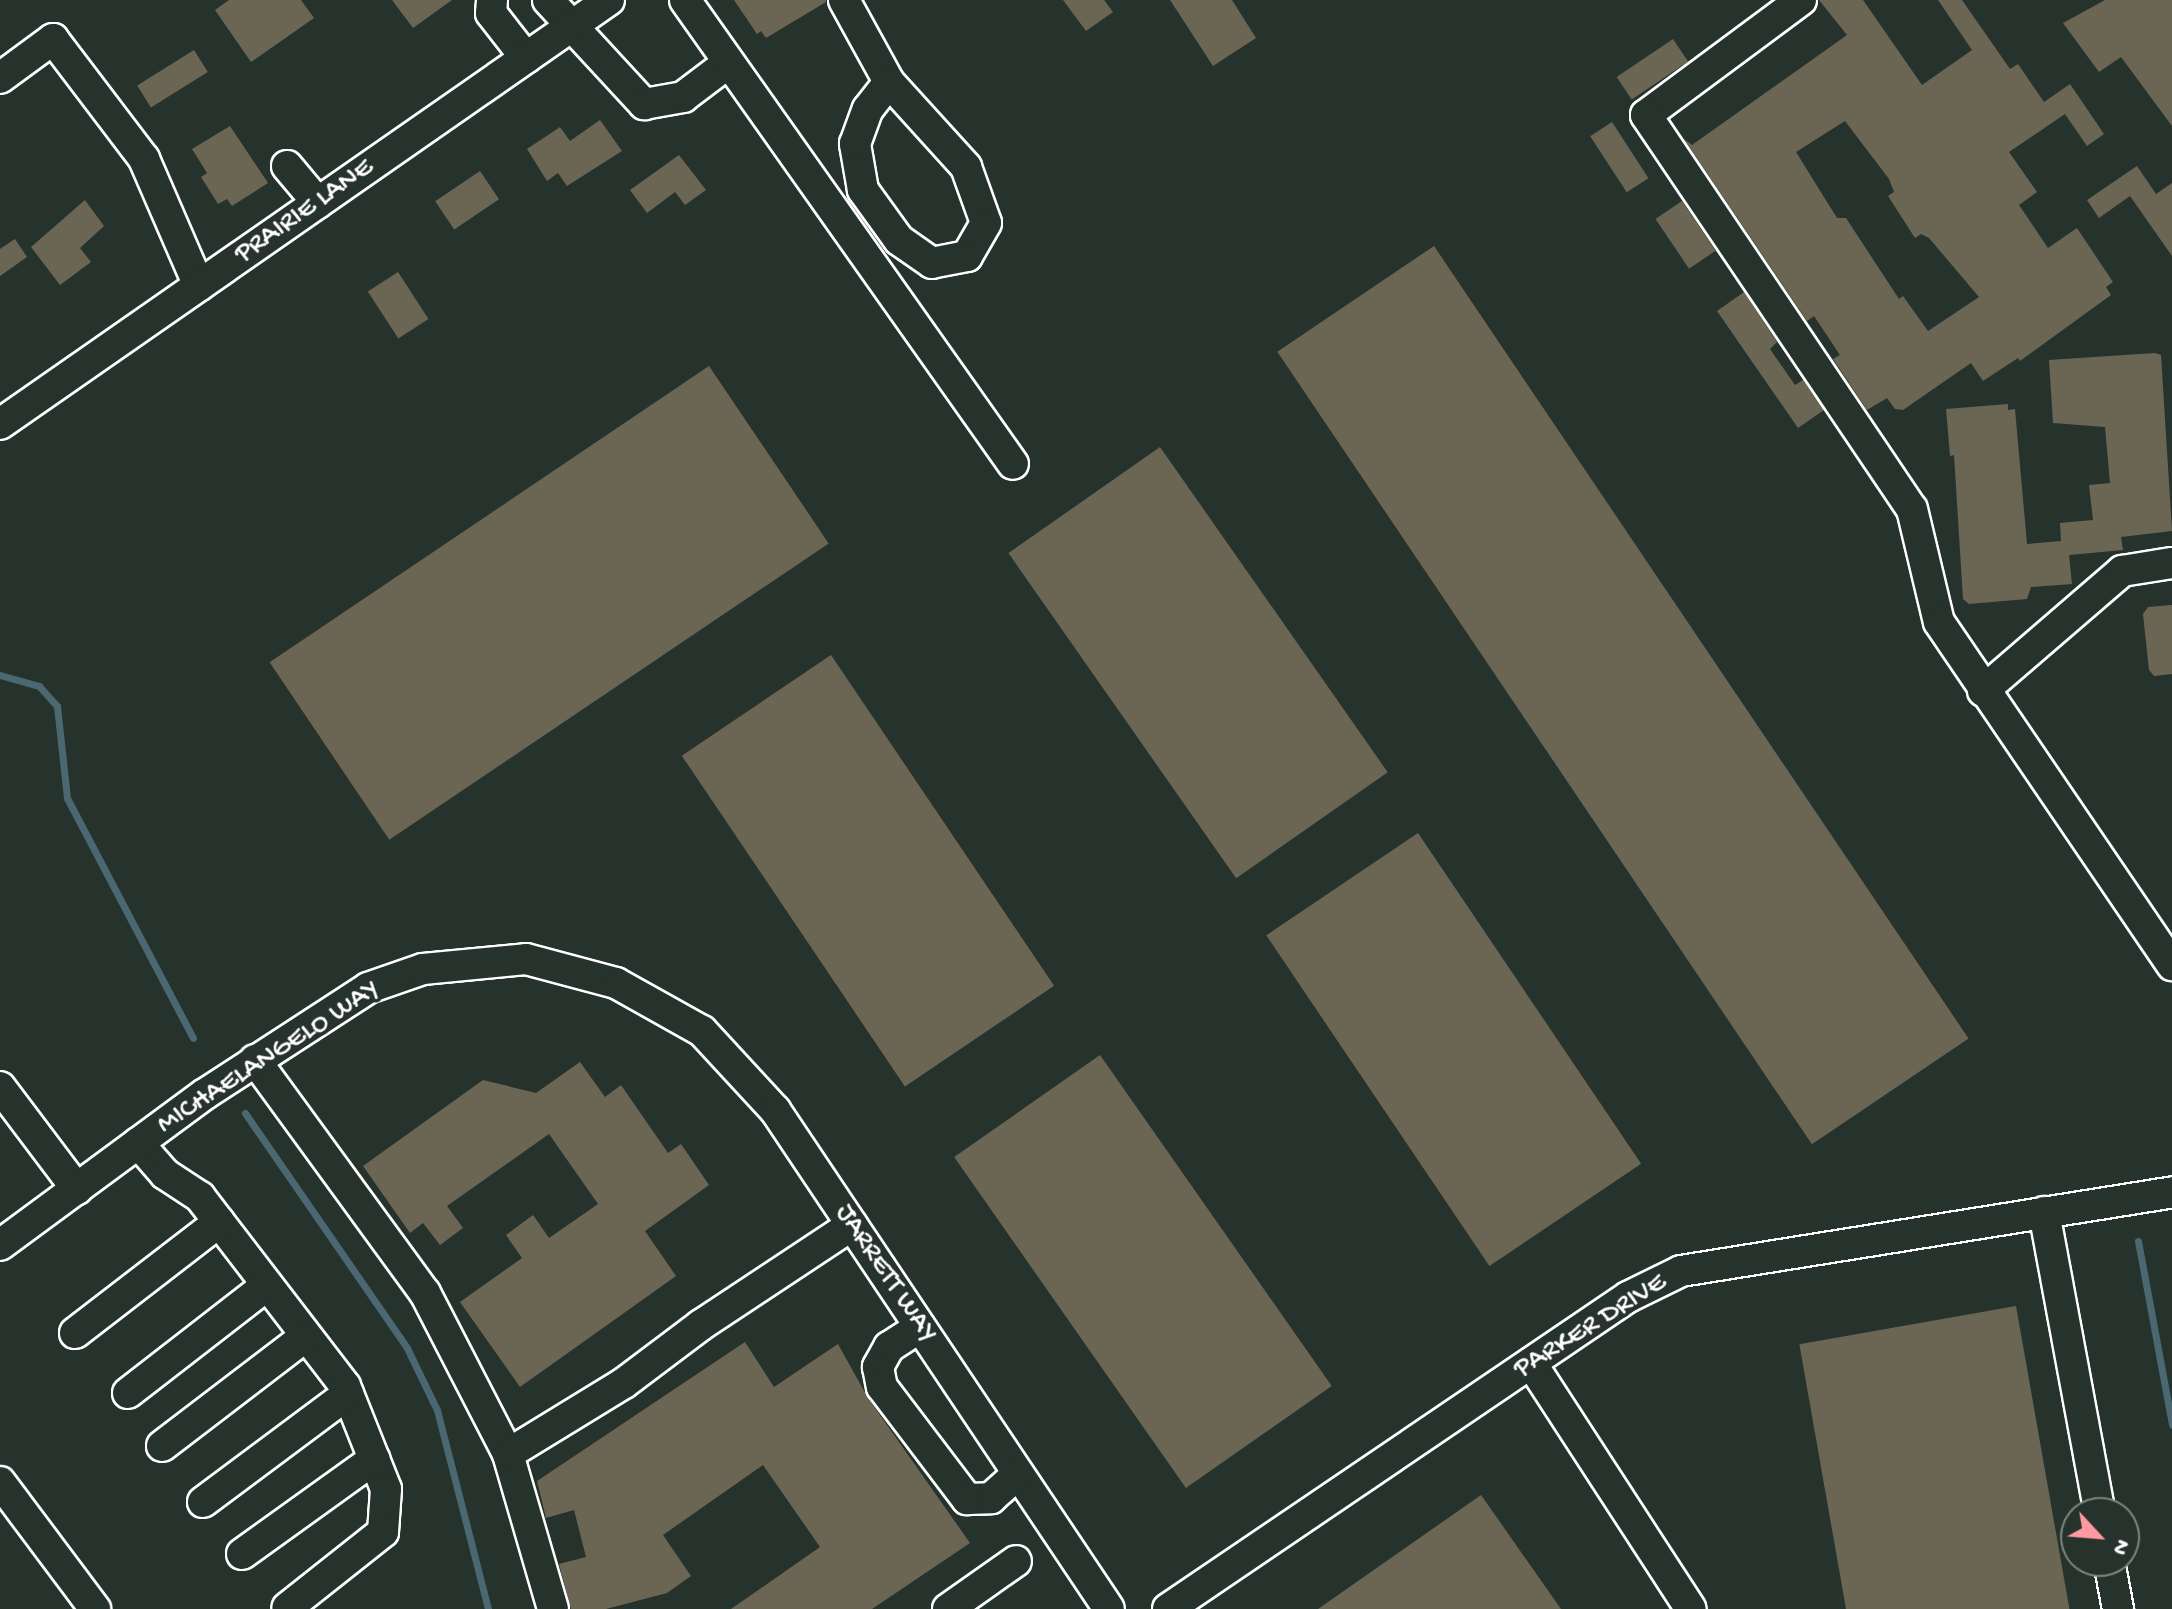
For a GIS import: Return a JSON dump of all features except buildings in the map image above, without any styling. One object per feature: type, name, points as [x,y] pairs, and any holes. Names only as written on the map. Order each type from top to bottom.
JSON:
[{"type":"street","points":[[492,0],[491,13],[526,58]]},
{"type":"street","points":[[548,0],[575,23],[621,83],[644,104],[683,97],[728,63]]},
{"type":"street","name":"PRAIRIE LANE","points":[[5,413],[199,286],[609,0]]},
{"type":"street","points":[[685,0],[1013,464]]},
{"type":"street","points":[[844,0],[889,82],[966,167],[986,223],[967,256],[932,263],[899,240],[863,190],[855,144],[868,109],[889,82]]},
{"type":"street","points":[[1801,0],[1646,115],[1912,509],[1939,622],[2172,965]]},
{"type":"street","points":[[0,78],[53,39],[144,159],[199,286]]},
{"type":"street","points":[[287,166],[318,203]]},
{"type":"street","points":[[1983,691],[2122,571],[2172,563]]},
{"type":"street","name":"MICHAELANGELO WAY","points":[[0,1245],[255,1060],[368,988],[423,969],[526,959],[616,983]]},
{"type":"street","name":"JARRETT WAY","points":[[616,983],[702,1031],[775,1110],[1109,1609]]},
{"type":"street","points":[[255,1060],[425,1293],[508,1454],[553,1609]]},
{"type":"street","points":[[0,1087],[77,1189]]},
{"type":"street","points":[[138,1143],[165,1174],[200,1197],[348,1394],[386,1489],[383,1532],[287,1608]]},
{"type":"street","name":"PARKER DRIVE","points":[[1179,1606],[1628,1297],[1681,1271],[2172,1192]]},
{"type":"street","points":[[2044,1212],[2097,1497]]},
{"type":"street","points":[[75,1333],[219,1222]]},
{"type":"street","points":[[508,1454],[624,1383],[701,1325],[852,1225]]},
{"type":"street","points":[[128,1393],[267,1285]]},
{"type":"street","points":[[920,1327],[889,1347],[878,1367],[882,1387],[967,1499],[991,1498],[1018,1474]]},
{"type":"street","points":[[162,1446],[306,1336]]},
{"type":"street","points":[[1531,1363],[1691,1609]]},
{"type":"street","points":[[203,1502],[348,1394]]},
{"type":"street","points":[[242,1554],[374,1459]]},
{"type":"street","points":[[0,1482],[95,1609]]},
{"type":"street","points":[[948,1609],[1016,1561]]},
{"type":"street","points":[[2112,1577],[2118,1609]]},
{"type":"waterway","points":[[0,675],[39,686],[57,706],[67,798],[193,1038]]},
{"type":"waterway","points":[[245,1113],[407,1348],[437,1410],[488,1609]]},
{"type":"waterway","points":[[2138,1241],[2172,1425]]}]
